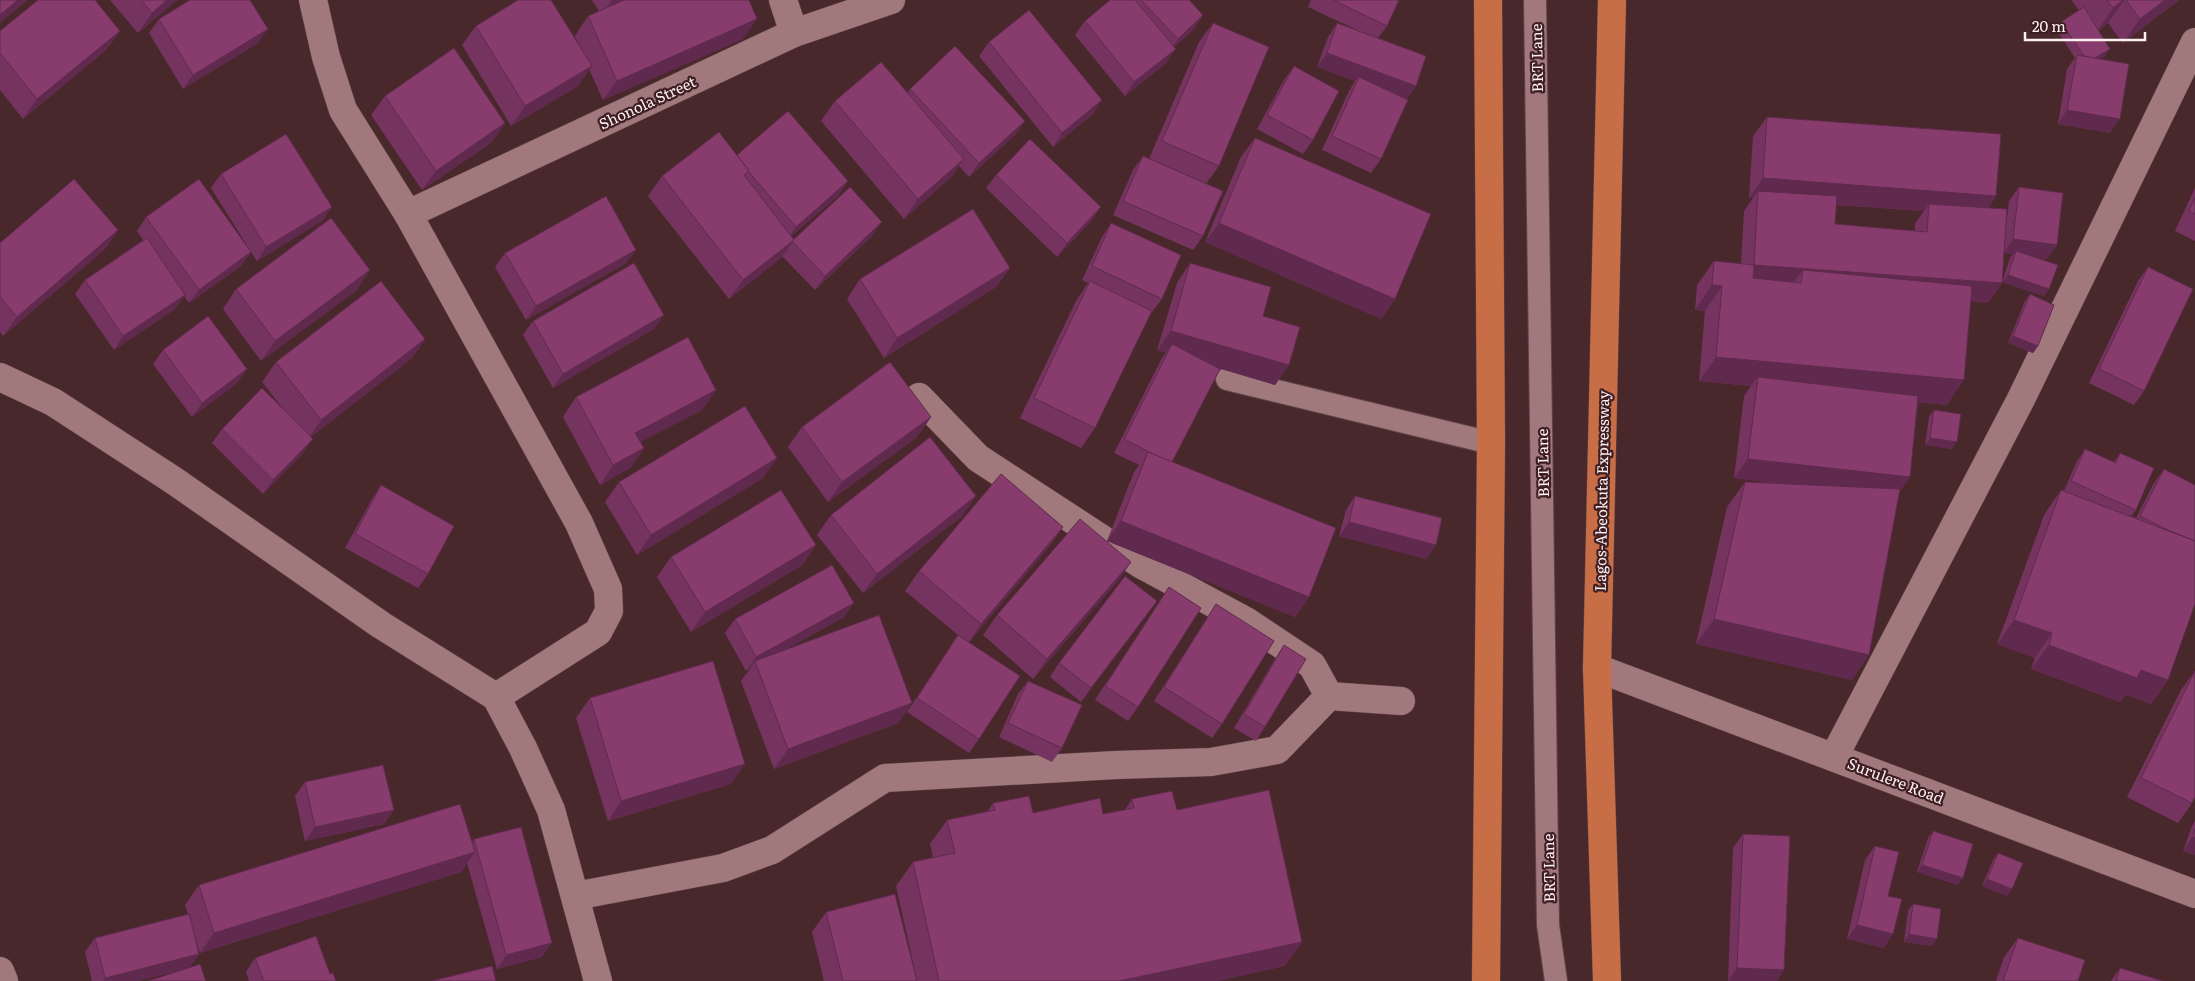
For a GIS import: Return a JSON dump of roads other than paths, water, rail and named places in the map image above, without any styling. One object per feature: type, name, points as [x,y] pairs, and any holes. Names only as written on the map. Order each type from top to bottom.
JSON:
[{"type":"highway","points":[[1486,981],[1491,443],[1488,0]]},
{"type":"highway","name":"Lagos-Abeokuta Expressway","points":[[1607,981],[1597,668],[1612,0]]},
{"type":"street","points":[[313,0],[326,57],[343,110],[408,214],[579,523],[608,588],[609,611],[598,632],[496,697]]},
{"type":"street","points":[[783,0],[794,33]]},
{"type":"street","name":"Shonola Street","points":[[408,214],[794,33],[891,0]]},
{"type":"street","points":[[1834,756],[2021,399],[2195,42]]},
{"type":"street","points":[[0,377],[53,402],[173,480],[381,625],[496,697],[523,748],[550,810],[598,981]]},
{"type":"street","points":[[919,397],[978,458],[1133,560],[1246,621],[1312,665],[1329,696]]},
{"type":"street","name":"Surulere Road","points":[[1597,668],[2195,894]]},
{"type":"street","points":[[575,896],[723,868],[772,850],[885,778],[1116,765],[1210,762],[1277,750],[1329,696]]},
{"type":"street","points":[[1329,696],[1401,702]]},
{"type":"street","points":[[0,971],[4,981]]},
{"type":"lane","name":"BRT Lane","points":[[1535,0],[1548,925],[1542,981]]},
{"type":"lane","points":[[1227,379],[1491,443]]},
{"type":"lane","name":"BRT Lane","points":[[1548,925],[1556,981]]}]
